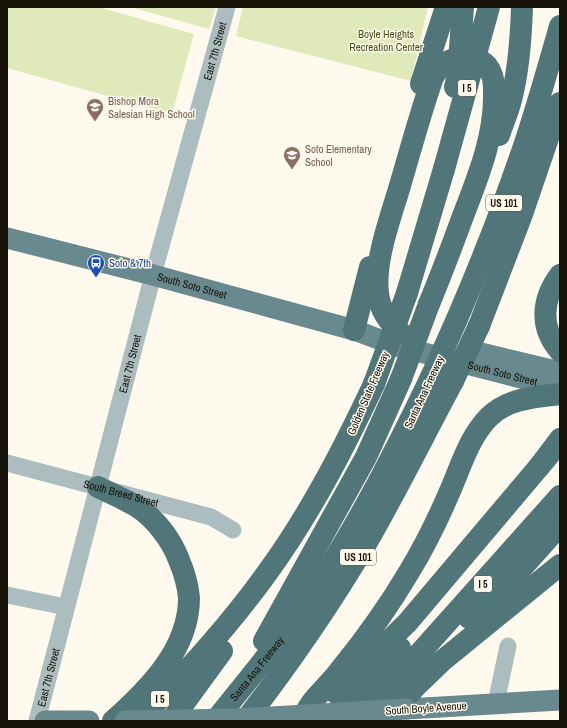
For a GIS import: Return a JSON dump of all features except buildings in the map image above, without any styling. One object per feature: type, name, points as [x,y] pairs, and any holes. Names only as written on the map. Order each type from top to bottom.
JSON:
[{"type":"highway","points":[[409,115],[413,84],[431,7]]},
{"type":"highway","points":[[354,330],[409,115],[446,7]]},
{"type":"highway","points":[[444,169],[445,128],[458,75],[463,7]]},
{"type":"highway","name":"Golden State Freeway","points":[[136,721],[157,702],[203,653],[250,596],[278,557],[318,494],[344,446],[374,384],[407,293],[444,169],[489,7]]},
{"type":"highway","points":[[429,304],[487,171],[511,100],[517,71],[521,36],[522,7]]},
{"type":"highway","name":"Santa Ana Freeway","points":[[215,721],[304,606],[339,551],[382,475],[432,375],[488,246],[508,192],[544,85],[560,26]]},
{"type":"highway","points":[[233,698],[366,457],[401,379],[481,169],[488,140],[492,117],[494,87],[492,73],[486,64],[478,59],[466,57],[444,62],[433,77],[383,245],[378,275],[378,293],[381,307],[388,321],[402,334]]},
{"type":"highway","name":"Santa Ana Freeway","points":[[245,721],[271,688],[325,609],[367,542],[452,381],[479,326],[521,217],[559,106]]},
{"type":"highway","points":[[560,274],[553,283],[545,309],[548,331],[554,344],[560,351]]},
{"type":"highway","points":[[300,721],[312,702],[340,670],[383,615],[406,578],[432,531],[462,461],[481,426],[500,408],[529,397],[560,394]]},
{"type":"highway","points":[[307,721],[408,622],[554,447]]},
{"type":"highway","points":[[339,721],[466,567],[554,447]]},
{"type":"highway","points":[[98,486],[136,506],[155,522],[175,550],[186,581],[189,597],[184,630],[167,664],[133,704],[113,721]]},
{"type":"highway","name":"I 5","points":[[359,721],[500,565],[560,496]]},
{"type":"highway","points":[[404,670],[423,661],[473,615],[520,570],[560,525]]},
{"type":"highway","points":[[171,721],[271,580],[278,557]]},
{"type":"highway","points":[[386,721],[415,687],[442,661],[560,565]]},
{"type":"main road","name":"South Soto Street","points":[[7,238],[153,275],[354,330],[397,346],[560,388]]},
{"type":"main road","name":"South Soto Street","points":[[354,330],[402,334],[560,372]]},
{"type":"main road","name":"South Boyle Avenue","points":[[125,721],[230,719],[560,700]]},
{"type":"main road","points":[[45,721],[89,721]]},
{"type":"street","name":"East 7th Street","points":[[37,721],[153,275],[227,7]]},
{"type":"street","name":"South Breed Street","points":[[7,463],[211,517],[233,530]]},
{"type":"street","points":[[7,595],[66,607]]},
{"type":"street","points":[[496,703],[508,646]]},
{"type":"green space","points":[[9,7],[98,7],[194,34],[172,114],[7,68],[7,15]]},
{"type":"green space","points":[[130,7],[216,7],[209,29]]},
{"type":"green space","name":"Boyle Heights Recreation Center","points":[[243,7],[428,7],[411,81],[236,36]]},
{"type":"place","name":"Bishop Mora Salesian High School","points":[[95,122]]},
{"type":"place","name":"Soto Elementary School","points":[[292,170]]},
{"type":"place","name":"Soto & 7th","points":[[96,278]]}]
